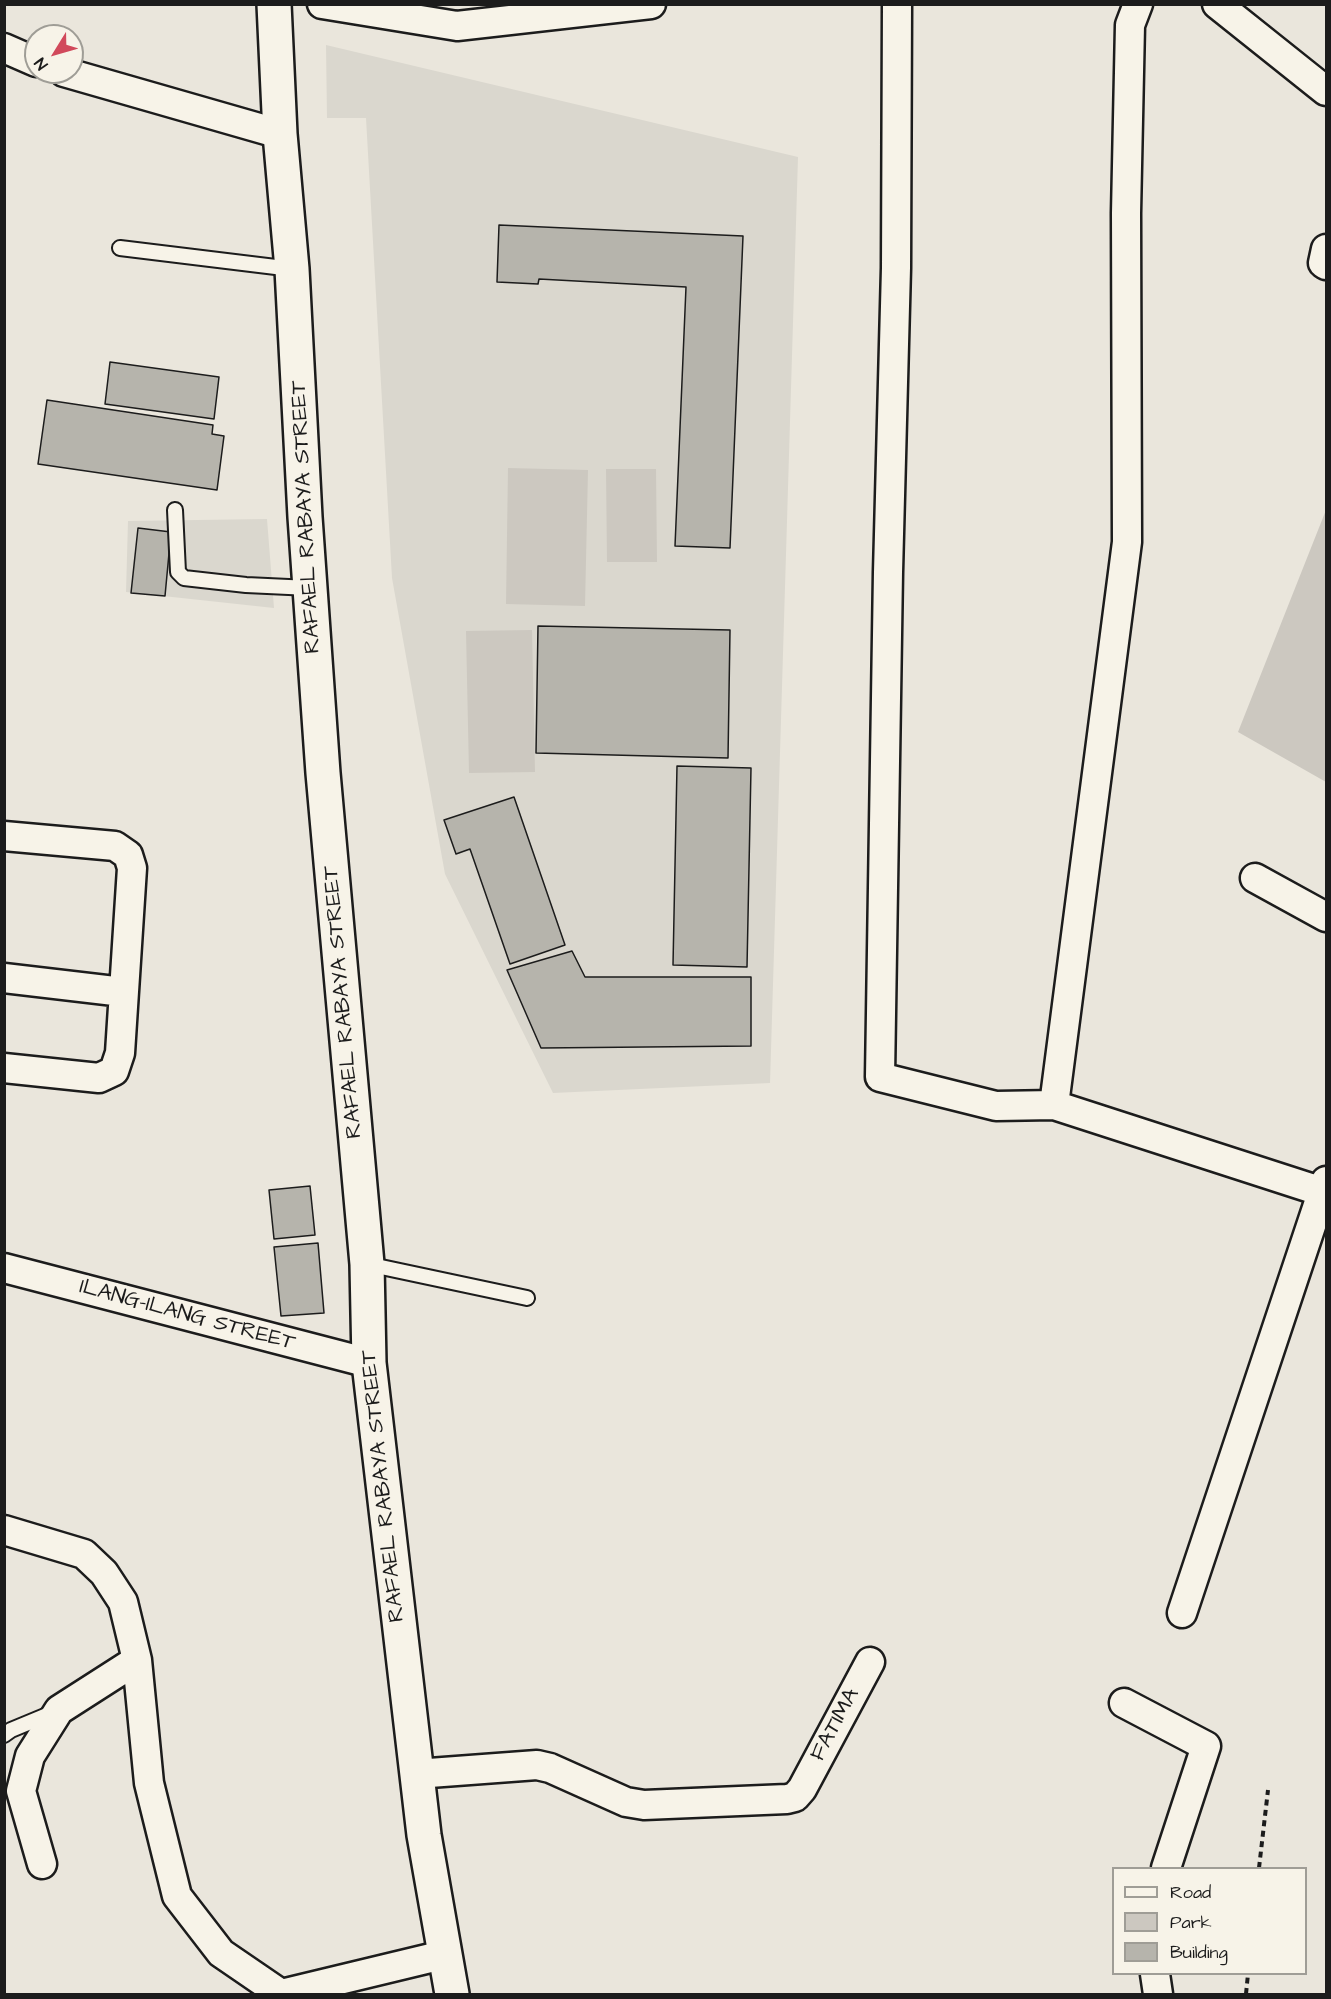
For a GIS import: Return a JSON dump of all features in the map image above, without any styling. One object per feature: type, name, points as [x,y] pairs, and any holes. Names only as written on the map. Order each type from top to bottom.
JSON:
[{"type":"main road","name":"RAFAEL RABAYA STREET","points":[[274,4],[280,134],[292,268],[310,588],[324,784],[367,1264],[369,1363],[423,1834],[452,1995]]},
{"type":"street","points":[[322,4],[457,26],[651,4]]},
{"type":"street","points":[[897,4],[896,268],[888,573],[880,1077],[996,1106],[1054,1105],[1325,1187],[1182,1613]]},
{"type":"street","points":[[1054,1105],[1127,542],[1126,213],[1130,25],[1138,4]]},
{"type":"street","points":[[1217,4],[1326,91]]},
{"type":"street","points":[[4,48],[24,57]]},
{"type":"street","points":[[84,78],[280,134]]},
{"type":"street","points":[[1326,249],[1323,263],[1326,265]]},
{"type":"street","points":[[4,836],[115,846],[128,855],[132,868],[120,1053],[114,1071],[99,1078],[4,1068]]},
{"type":"street","points":[[1255,878],[1326,916]]},
{"type":"street","points":[[4,978],[123,992]]},
{"type":"street","name":"ILANG-ILANG STREET","points":[[4,1269],[369,1363]]},
{"type":"street","points":[[4,1530],[84,1554],[104,1573],[123,1602],[137,1660],[149,1783],[177,1896],[221,1953],[281,1994],[443,1955]]},
{"type":"street","points":[[42,1864],[21,1791],[30,1756],[59,1710],[137,1660]]},
{"type":"street","name":"FATIMA","points":[[416,1774],[537,1766],[550,1768],[627,1802],[644,1805],[787,1799],[795,1797],[802,1789],[870,1662]]},
{"type":"street","points":[[1124,1703],[1206,1746],[1167,1867]]},
{"type":"street","points":[[1155,1975],[1158,1995]]},
{"type":"lane","points":[[120,248],[292,268]]},
{"type":"lane","points":[[175,510],[178,572],[184,578],[246,585],[310,588]]},
{"type":"lane","points":[[367,1264],[527,1298]]},
{"type":"lane","points":[[4,1734],[59,1710]]},
{"type":"path","points":[[1259,1867],[1268,1790]]},
{"type":"path","points":[[1246,1995],[1248,1975]]},
{"type":"shaded area","points":[[326,45],[798,157],[770,1083],[553,1093],[445,874],[392,578],[366,118],[327,118]]},
{"type":"shaded area","points":[[267,519],[274,608],[126,592],[128,521]]},
{"type":"green space","points":[[508,468],[588,470],[585,606],[506,604]]},
{"type":"green space","points":[[606,469],[656,469],[657,562],[607,562]]},
{"type":"green space","points":[[1326,510],[1326,782],[1238,732]]},
{"type":"green space","points":[[532,630],[535,772],[469,773],[466,631]]},
{"type":"building","points":[[499,225],[743,236],[730,548],[675,546],[686,287],[539,279],[538,284],[497,282]]},
{"type":"building","points":[[110,362],[219,377],[214,419],[105,404]]},
{"type":"building","points":[[47,400],[213,425],[212,434],[224,436],[217,490],[38,464]]},
{"type":"building","points":[[138,528],[171,532],[165,596],[131,593]]},
{"type":"building","points":[[538,626],[730,630],[728,758],[536,753]]},
{"type":"building","points":[[677,766],[751,768],[747,967],[673,965]]},
{"type":"building","points":[[514,797],[565,945],[510,964],[470,849],[456,854],[444,820]]},
{"type":"building","points":[[572,951],[585,977],[751,977],[751,1046],[541,1048],[507,970]]},
{"type":"building","points":[[310,1186],[315,1235],[274,1239],[269,1190]]},
{"type":"building","points":[[318,1243],[324,1313],[281,1316],[274,1247]]}]
